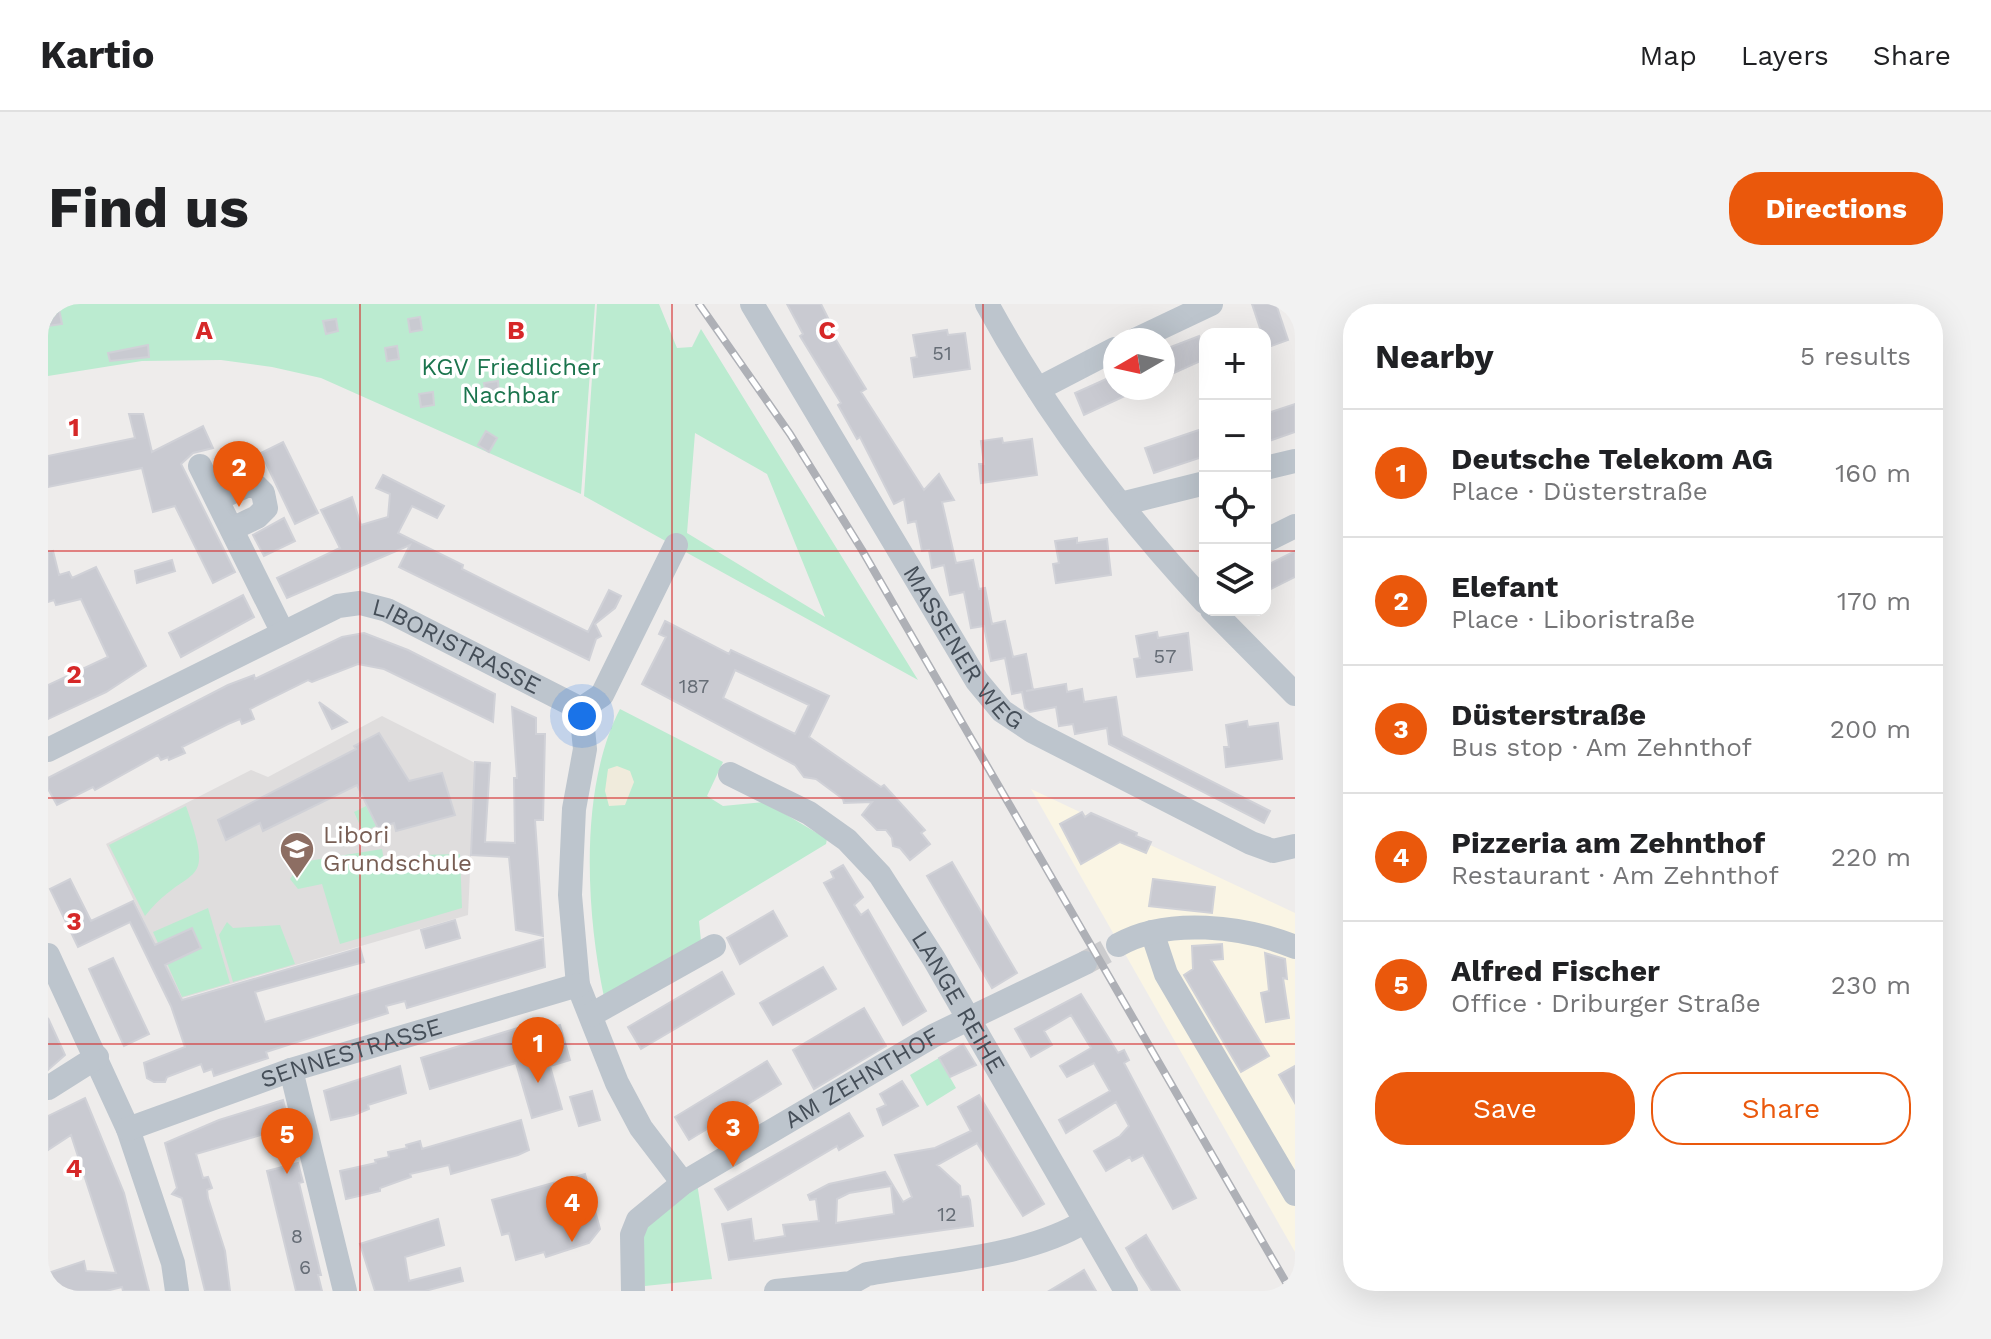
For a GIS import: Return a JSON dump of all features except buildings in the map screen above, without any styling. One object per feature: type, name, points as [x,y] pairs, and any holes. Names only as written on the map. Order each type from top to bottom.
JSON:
[{"type":"street","name":"MASSENER WEG","points":[[752,304],[977,681],[1002,711],[1032,731],[1251,843],[1273,851],[1295,846]]},
{"type":"street","points":[[1160,328],[1211,304]]},
{"type":"street","points":[[996,306],[1038,389],[1121,504],[1196,577]]},
{"type":"street","points":[[1038,389],[1103,355]]},
{"type":"street","points":[[1271,467],[1295,461]]},
{"type":"street","points":[[200,466],[283,633]]},
{"type":"street","points":[[1121,504],[1199,484]]},
{"type":"street","points":[[217,499],[246,486],[256,486],[263,493],[266,508],[257,517],[232,529]]},
{"type":"street","points":[[1271,538],[1295,526]]},
{"type":"street","points":[[676,545],[602,695],[581,709],[585,749],[574,809],[570,895],[578,985],[617,1083],[641,1128],[683,1183]]},
{"type":"street","name":"LIBORISTRASSE","points":[[48,750],[338,606],[360,603],[387,610],[581,709]]},
{"type":"street","points":[[1218,616],[1295,693]]},
{"type":"street","name":"LANGE REIHE","points":[[730,774],[809,813],[862,854],[892,891],[1126,1291]]},
{"type":"street","points":[[1118,945],[1152,932],[1178,929],[1243,932],[1295,947]]},
{"type":"street","points":[[1152,932],[1166,974],[1295,1194]]},
{"type":"street","points":[[591,1015],[714,946]]},
{"type":"street","points":[[48,955],[128,1129],[173,1263],[177,1291]]},
{"type":"street","name":"AM ZEHNTHOF","points":[[627,1289],[632,1235],[638,1220],[683,1183],[968,1018],[1085,963]]},
{"type":"street","name":"SENNESTRASSE","points":[[128,1129],[291,1070],[578,985]]},
{"type":"street","points":[[48,1088],[97,1057]]},
{"type":"street","points":[[291,1070],[345,1291]]},
{"type":"street","points":[[776,1291],[851,1287],[867,1274],[1054,1237],[1084,1222]]},
{"type":"shaded area","name":"Libori Grundschule","points":[[382,716],[475,763],[468,915],[182,998],[106,844],[251,770],[268,777]]},
{"type":"shaded area","points":[[1031,789],[1295,913],[1295,1252]]},
{"type":"green space","name":"KGV Friedlicher Nachbar","points":[[48,304],[595,304],[581,494],[321,378],[272,367],[221,360],[142,361],[48,376]]},
{"type":"green space","points":[[597,304],[659,304],[677,348],[692,347],[701,329],[918,680],[584,496]],"holes":[[[695,433],[767,474],[825,617],[687,533]]]},
{"type":"green space","points":[[620,709],[723,762],[707,796],[723,806],[765,802],[827,839],[826,844],[699,921],[701,941],[604,997],[590,889],[592,812],[607,741]]},
{"type":"green space","points":[[186,806],[199,853],[198,865],[194,873],[145,916],[109,845]]},
{"type":"green space","points":[[366,806],[376,826],[363,832],[354,812]]},
{"type":"green space","points":[[382,849],[385,866],[420,855],[460,854],[462,908],[340,944],[322,884],[298,889],[290,879],[302,862]]},
{"type":"green space","points":[[208,908],[230,983],[182,997],[153,932]]},
{"type":"green space","points":[[227,922],[233,928],[280,925],[295,964],[233,982],[219,935]]},
{"type":"green space","points":[[939,1058],[956,1088],[927,1106],[910,1075]]},
{"type":"green space","points":[[697,1183],[712,1279],[645,1286],[642,1247],[648,1224]]},
{"type":"sand","points":[[617,766],[630,771],[634,782],[625,805],[609,806],[605,791],[608,769]]},
{"type":"tunnel","points":[[1085,963],[1118,945]]},
{"type":"railway","points":[[699,304],[790,434],[862,550],[1291,1291]]},
{"type":"place","name":"Elefant","points":[[239,507]]},
{"type":"place","name":"Libori Grundschule","points":[[297,880]]},
{"type":"place","name":"Deutsche Telekom AG","points":[[538,1083]]},
{"type":"place","name":"Düsterstraße","points":[[733,1167]]},
{"type":"place","name":"Alfred Fischer","points":[[287,1174]]},
{"type":"place","name":"Pizzeria am Zehnthof","points":[[572,1242]]}]
